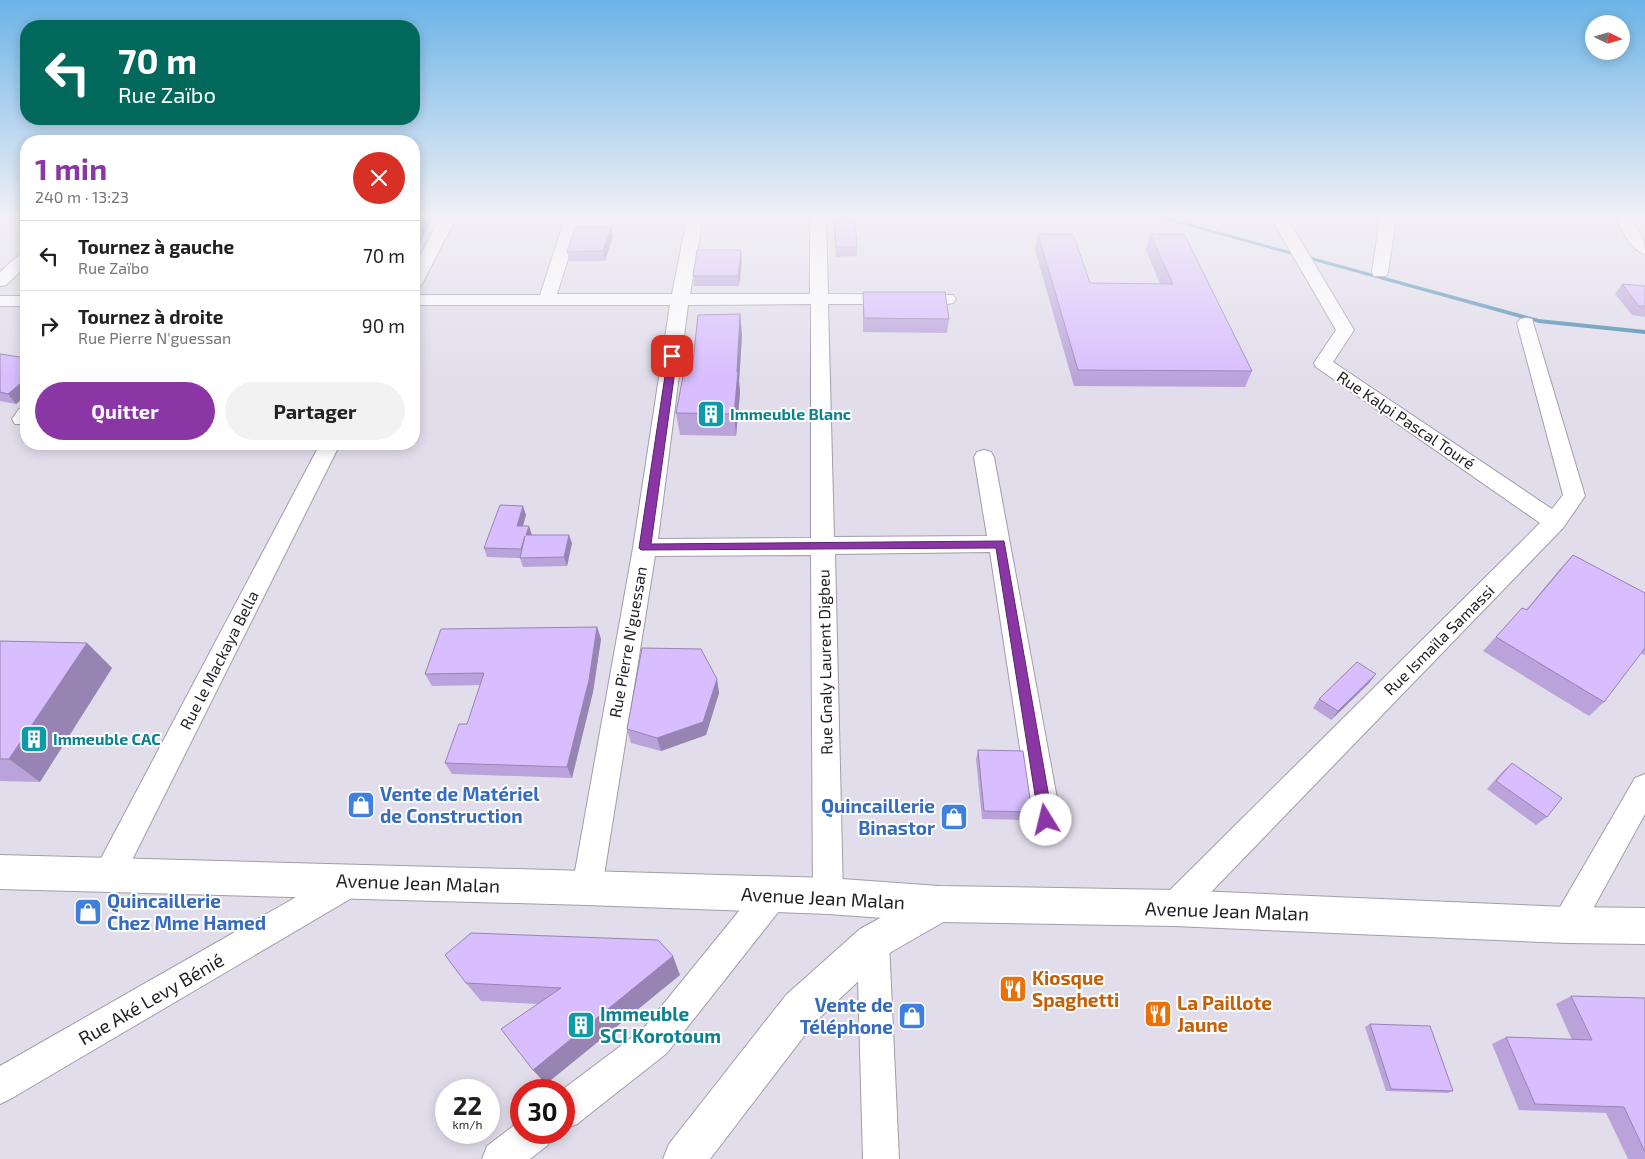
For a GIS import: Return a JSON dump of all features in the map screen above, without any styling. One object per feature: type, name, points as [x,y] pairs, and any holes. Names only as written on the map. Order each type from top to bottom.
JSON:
[{"type":"main road","name":"Avenue Jean Malan","points":[[0,872],[586,888],[772,896],[828,896],[939,904],[1174,908],[1567,925],[1645,926]]},
{"type":"main road","points":[[684,1159],[800,1009],[873,942],[939,904]]},
{"type":"street","points":[[0,281],[10,272]]},
{"type":"street","points":[[547,300],[556,272]]},
{"type":"street","name":"Rue Pierre N'guessan","points":[[586,888],[644,548],[685,272]]},
{"type":"street","name":"Rue Gnaly Laurent Digbeu","points":[[819,272],[828,896]]},
{"type":"street","name":"Rue Kalpi Pascal Touré","points":[[1311,272],[1345,330],[1323,363],[1555,522]]},
{"type":"street","points":[[420,300],[947,299]]},
{"type":"street","points":[[0,301],[20,301]]},
{"type":"street","name":"Rue Ismaïla Samassi","points":[[1174,908],[1555,522],[1574,496],[1526,323]]},
{"type":"street","name":"Rue le Mackaya Bella","points":[[108,876],[327,450]]},
{"type":"street","points":[[984,457],[1046,820]]},
{"type":"street","points":[[644,548],[1000,544]]},
{"type":"street","points":[[1567,925],[1645,786]]},
{"type":"street","name":"Rue Aké Levy Bénié","points":[[0,1086],[353,881]]},
{"type":"street","points":[[575,1103],[655,1041],[772,896]]},
{"type":"street","points":[[873,942],[881,1159]]},
{"type":"street","points":[[500,1159],[519,1144]]},
{"type":"building","points":[[694,272],[738,272],[738,276],[693,276]]},
{"type":"building","points":[[1049,272],[1086,272],[1090,283],[1173,284],[1168,272],[1203,272],[1252,371],[1078,370]]},
{"type":"building","points":[[1622,284],[1645,286],[1645,306],[1639,306]]},
{"type":"building","points":[[863,292],[945,292],[949,319],[864,318]]},
{"type":"building","points":[[740,314],[734,414],[676,413],[684,371],[692,371],[698,315]]},
{"type":"building","points":[[0,354],[20,357],[20,384],[8,394],[0,392]]},
{"type":"building","points":[[500,505],[523,506],[517,526],[529,526],[526,535],[569,535],[564,557],[520,558],[525,536],[521,549],[484,548]]},
{"type":"building","points":[[1573,555],[1645,593],[1645,648],[1604,702],[1496,637],[1522,608],[1527,610]]},
{"type":"building","points":[[597,627],[589,680],[567,767],[445,763],[459,724],[467,724],[484,673],[425,674],[441,629]]},
{"type":"building","points":[[0,641],[87,643],[9,759],[0,759]]},
{"type":"building","points":[[642,648],[701,649],[717,679],[703,722],[657,738],[627,729]]},
{"type":"building","points":[[1357,662],[1376,674],[1338,711],[1319,699]]},
{"type":"building","points":[[978,750],[1023,751],[1032,812],[984,811]]},
{"type":"building","points":[[1512,763],[1562,798],[1547,817],[1496,781]]},
{"type":"building","name":"Immeuble SCI Korotoum","points":[[471,933],[658,940],[673,956],[533,1070],[501,1029],[561,988],[466,983],[445,955]]},
{"type":"building","points":[[1571,996],[1645,998],[1645,1152],[1624,1107],[1535,1104],[1506,1037],[1592,1040]]},
{"type":"building","points":[[1370,1024],[1430,1026],[1453,1091],[1391,1089]]},
{"type":"waterway","points":[[1360,272],[1539,321],[1645,332]]},
{"type":"place","name":"Immeuble Blanc","points":[[711,414]]},
{"type":"place","name":"Immeuble CAC","points":[[34,739]]},
{"type":"place","name":"Vente de Matériel de Construction","points":[[361,805]]},
{"type":"place","name":"Quincaillerie Binastor","points":[[954,817]]},
{"type":"place","name":"Quincaillerie Chez Mme Hamed","points":[[88,912]]},
{"type":"place","name":"Kiosque Spaghetti","points":[[1013,989]]},
{"type":"place","name":"La Paillote Jaune","points":[[1158,1014]]},
{"type":"place","name":"Vente de Téléphone","points":[[912,1016]]},
{"type":"place","name":"Immeuble SCI Korotoum","points":[[581,1025]]},
{"type":"route","points":[[672,356],[644,548],[1000,544],[1046,820]]}]
